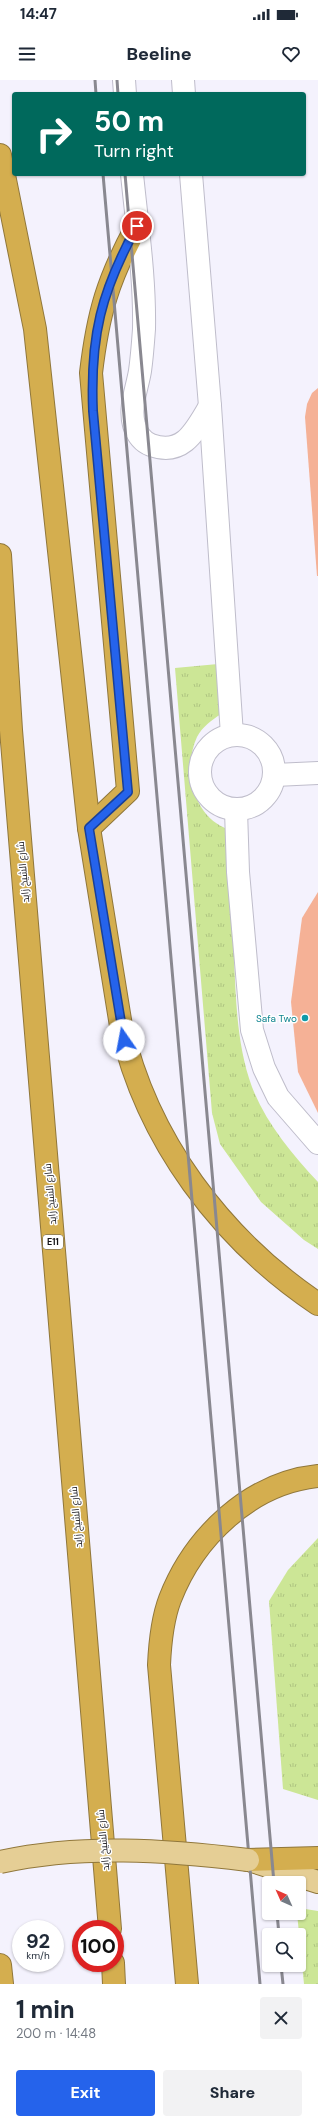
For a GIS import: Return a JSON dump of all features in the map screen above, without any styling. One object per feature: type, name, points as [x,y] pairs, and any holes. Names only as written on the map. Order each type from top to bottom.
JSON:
[{"type":"highway","points":[[0,155],[35,329],[89,828],[121,1026],[136,1080],[152,1116],[174,1156],[191,1182],[245,1245],[276,1272],[318,1304]]},
{"type":"highway","points":[[89,828],[128,792],[93,411],[92,373],[95,335],[104,298],[117,263],[137,226]]},
{"type":"highway","name":"شارع الشيخ زايد","points":[[0,555],[11,730],[109,1920]]},
{"type":"highway","points":[[187,1984],[159,1665],[161,1632],[169,1600],[183,1570],[201,1543],[224,1519],[251,1500],[281,1486],[318,1476]]},
{"type":"highway","points":[[248,1860],[318,1858]]},
{"type":"highway","points":[[0,1964],[2,1984]]},
{"type":"highway","points":[[113,1972],[114,1984]]},
{"type":"main road","points":[[0,1862],[65,1853],[126,1850],[188,1852],[248,1860],[318,1882]]},
{"type":"street","points":[[124,80],[125,92]]},
{"type":"street","points":[[183,80],[184,92]]},
{"type":"street","points":[[132,176],[143,287],[144,330],[140,372],[134,399],[134,425],[139,436],[148,444],[159,448],[171,448],[183,443],[192,436],[210,406]]},
{"type":"street","points":[[191,176],[210,406],[232,735]]},
{"type":"street","points":[[232,735],[248,736],[263,744],[270,753],[274,764],[275,775],[271,789],[263,800],[250,807],[236,810],[224,808],[213,801],[205,792],[201,781],[200,769],[203,756],[210,746],[220,739],[232,735]]},
{"type":"street","points":[[275,775],[318,773]]},
{"type":"street","points":[[236,810],[238,872],[252,1030],[264,1068],[278,1097],[318,1143]]},
{"type":"green space","points":[[218,664],[221,714],[204,727],[197,737],[191,762],[193,788],[198,801],[205,812],[214,821],[225,828],[238,1024],[247,1071],[258,1100],[280,1138],[318,1182],[318,1249],[304,1240],[261,1202],[220,1144],[212,1113],[175,668]]},
{"type":"green space","points":[[318,1538],[318,1800],[283,1789],[269,1601],[288,1570]]},
{"type":"green space","points":[[306,1909],[318,1911],[318,1984],[304,1984],[303,1972],[306,1972],[306,1928],[298,1928],[298,1920],[306,1920]]},
{"type":"building","points":[[318,388],[317,576],[305,417],[307,404],[312,393]]},
{"type":"building","name":"Safa Two","points":[[318,892],[318,1113],[298,1072],[291,1002],[302,918]]},
{"type":"railway","points":[[95,80],[96,92]]},
{"type":"railway","points":[[117,80],[118,92]]},
{"type":"railway","points":[[103,176],[260,1984]]},
{"type":"railway","points":[[125,176],[273,1876]]},
{"type":"railway","points":[[278,1920],[278,1928]]},
{"type":"railway","points":[[282,1972],[283,1984]]},
{"type":"place","name":"Safa Two","points":[[305,1018]]},
{"type":"route","points":[[124,1040],[89,828],[128,792],[93,411],[92,373],[95,335],[104,298],[117,263],[137,226]]}]
